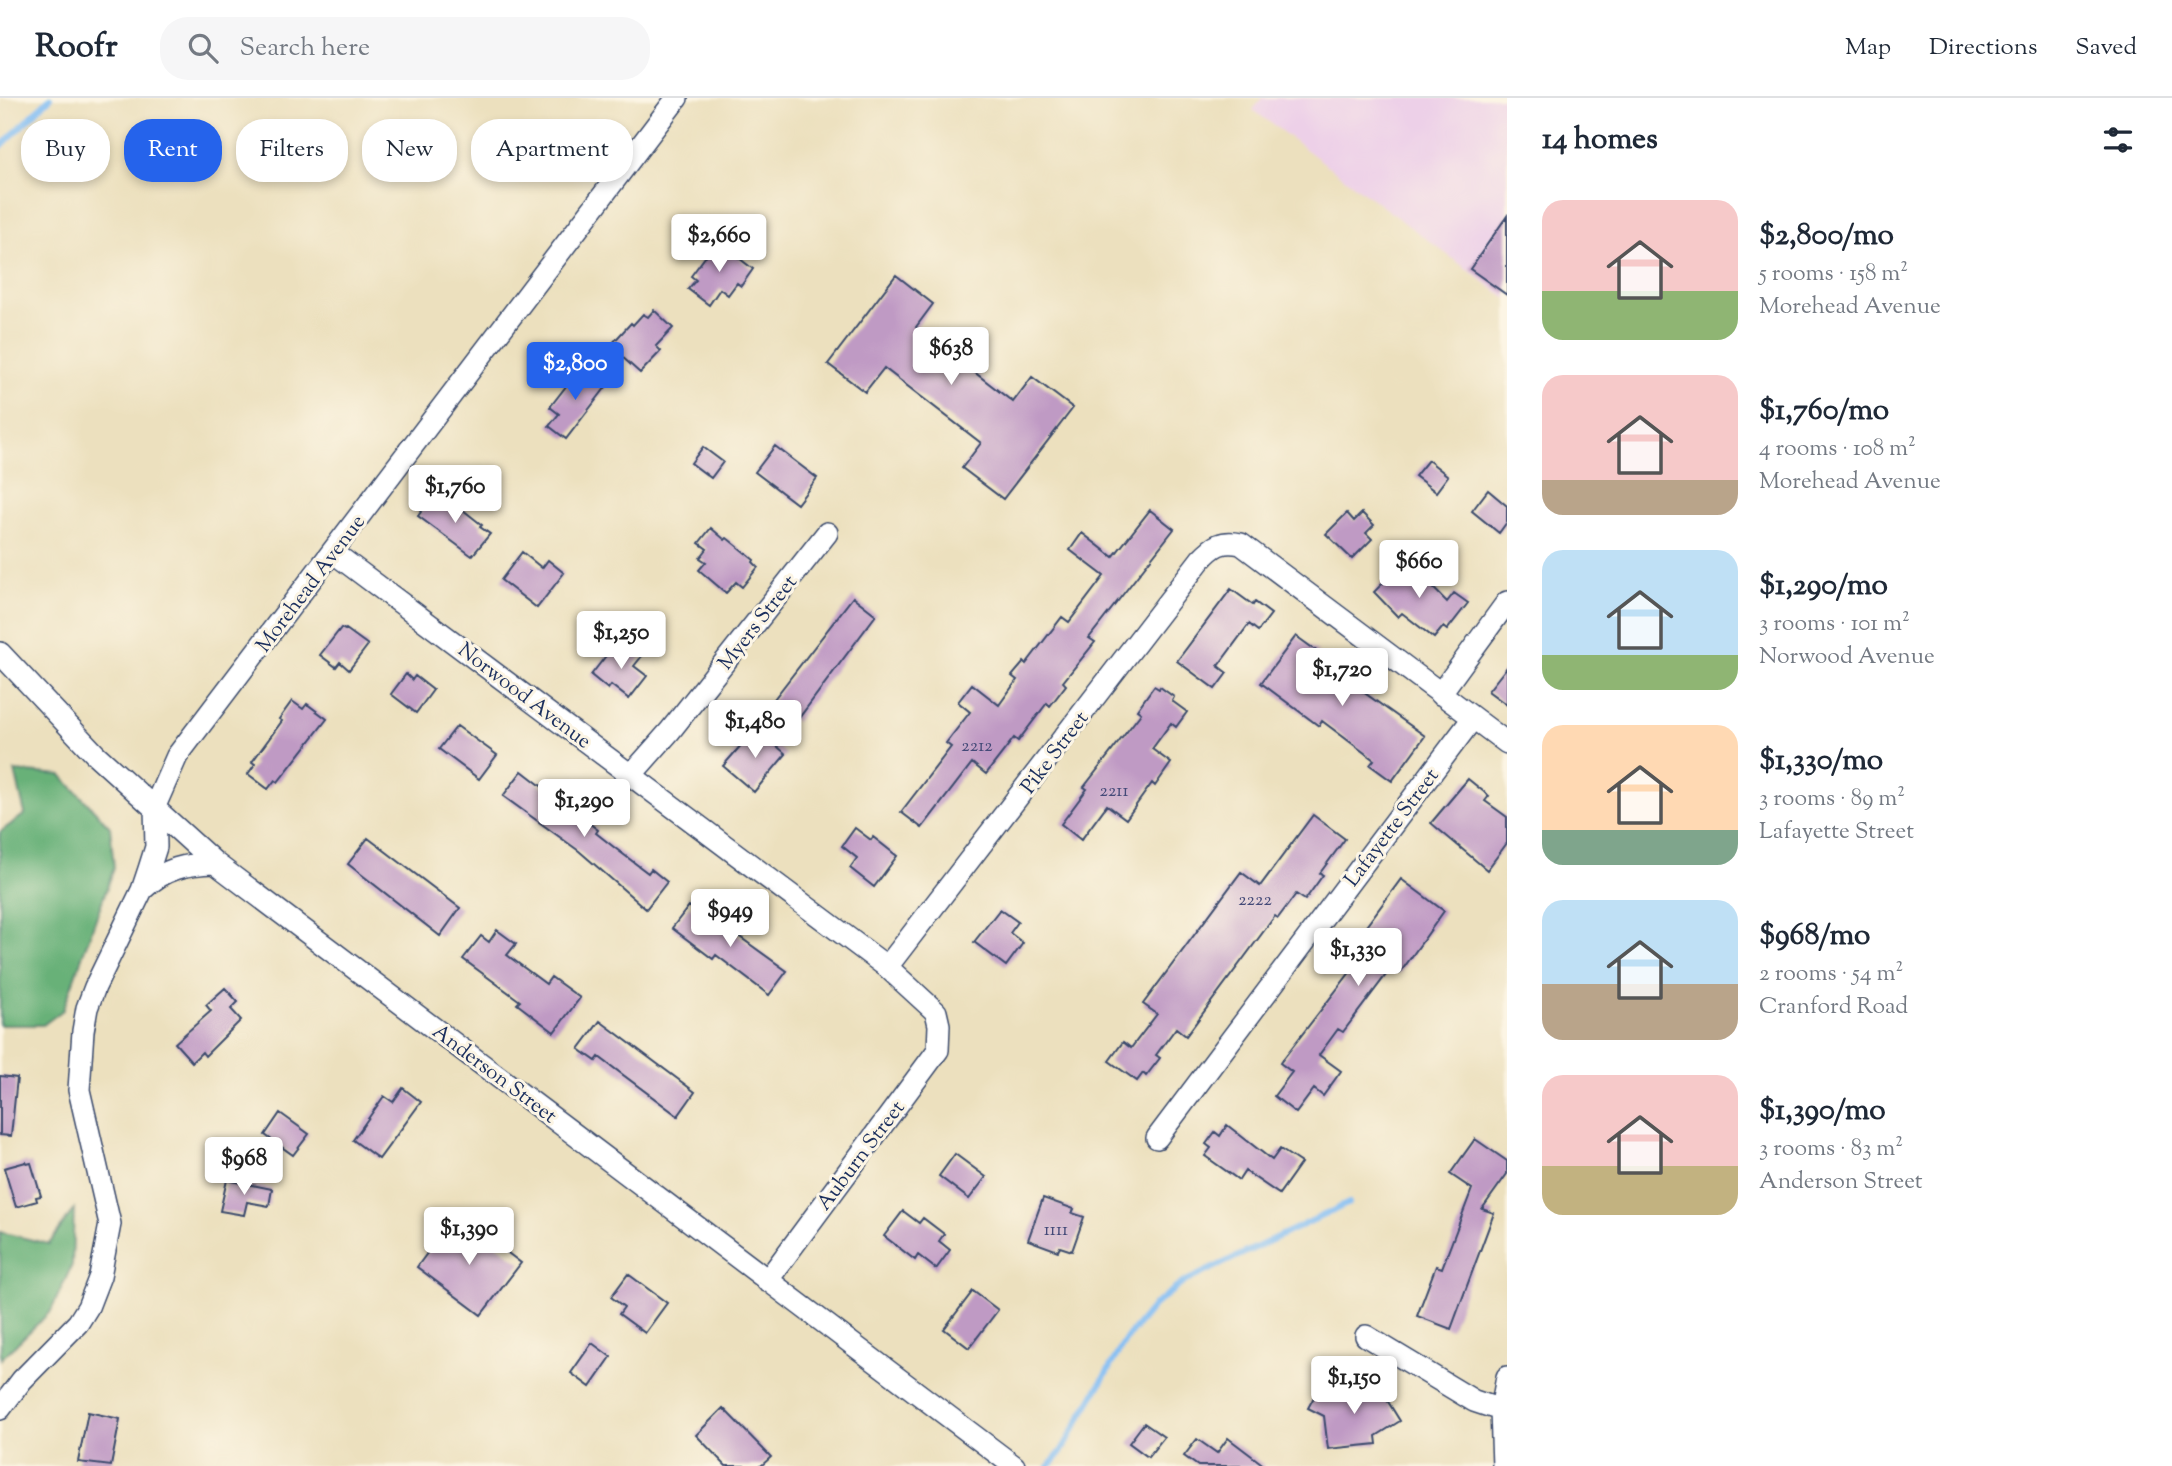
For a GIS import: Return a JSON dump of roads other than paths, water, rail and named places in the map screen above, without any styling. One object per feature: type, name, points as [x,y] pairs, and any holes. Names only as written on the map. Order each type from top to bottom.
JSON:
[{"type":"street","name":"Morehead Avenue","points":[[155,806],[177,756],[677,98]]},
{"type":"street","name":"Myers Street","points":[[632,774],[670,731],[827,533]]},
{"type":"street","name":"Pike Street","points":[[887,968],[1201,559],[1213,547],[1225,541],[1241,544],[1440,694]]},
{"type":"street","name":"Norwood Avenue","points":[[334,552],[887,968],[936,1012],[939,1025]]},
{"type":"street","points":[[1507,602],[1440,694],[1507,743]]},
{"type":"street","name":"Anderson Street","points":[[0,653],[96,755],[215,863],[1014,1466]]},
{"type":"street","name":"Lafayette Street","points":[[1157,1138],[1473,718]]},
{"type":"street","points":[[0,1409],[22,1380],[78,1323],[88,1307],[100,1276],[110,1224],[79,1090],[80,1054],[87,1008],[142,890],[156,847],[155,806]]},
{"type":"street","points":[[142,890],[156,876],[171,869],[192,864],[215,863]]},
{"type":"street","name":"Auburn Street","points":[[767,1281],[938,1050],[939,1025]]},
{"type":"street","points":[[1366,1336],[1474,1401],[1500,1410]]},
{"type":"street","points":[[1503,1466],[1500,1410],[1507,1377]]},
{"type":"waterway","points":[[0,147],[50,98]]},
{"type":"waterway","points":[[1049,1466],[1061,1452],[1126,1339],[1155,1304],[1184,1282],[1349,1203]]}]
